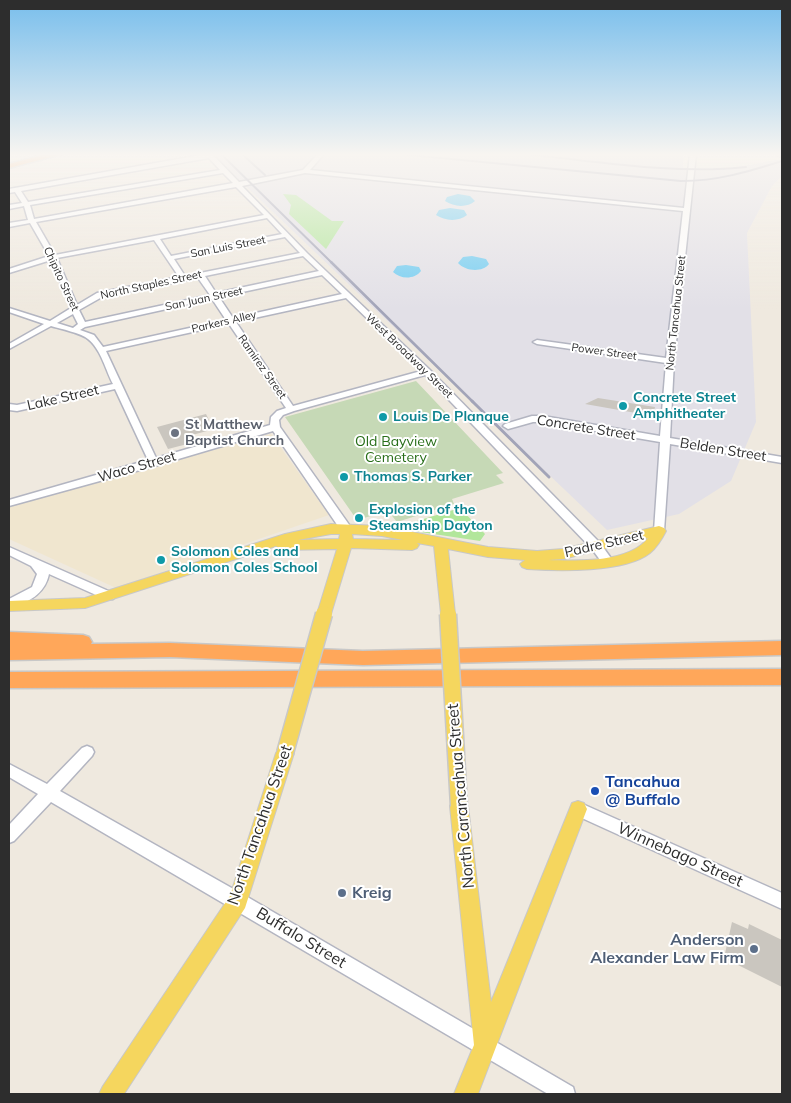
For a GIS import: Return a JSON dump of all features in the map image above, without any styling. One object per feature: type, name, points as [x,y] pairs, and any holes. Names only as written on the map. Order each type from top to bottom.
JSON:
[{"type":"highway","points":[[9,639],[107,643],[170,650]]},
{"type":"highway","points":[[9,653],[170,650],[363,658],[782,648]]},
{"type":"highway","points":[[9,680],[782,677]]},
{"type":"highway","points":[[9,691],[181,679]]},
{"type":"main road","name":"Padre Street","points":[[9,605],[84,603],[263,546],[346,536],[383,543],[442,546],[537,556],[563,554],[659,531]]},
{"type":"main road","name":"Padre Street","points":[[442,546],[492,559],[540,565],[575,566],[607,561],[642,551],[654,540],[659,531]]},
{"type":"main road","name":"North Tancahua Street","points":[[111,1094],[238,901],[285,753],[346,536]]},
{"type":"main road","name":"North Carancahua Street","points":[[442,546],[460,806],[485,1048]]},
{"type":"main road","name":"North Carancahua Street","points":[[466,1094],[578,809]]},
{"type":"street","name":"Chipito Street","points":[[27,205],[32,221],[53,257],[82,325],[74,331]]},
{"type":"street","points":[[9,225],[123,205]]},
{"type":"street","name":"West Broadway Street","points":[[257,205],[427,372],[596,546],[607,561]]},
{"type":"street","points":[[644,205],[688,210]]},
{"type":"street","name":"North Tancahua Street","points":[[659,531],[670,361],[688,205]]},
{"type":"street","points":[[9,271],[53,257],[268,216]]},
{"type":"street","name":"San Luis Street","points":[[170,258],[287,235]]},
{"type":"street","points":[[156,238],[183,278]]},
{"type":"street","name":"North Staples Street","points":[[9,347],[100,295],[305,254]]},
{"type":"street","name":"San Juan Street","points":[[82,325],[325,272]]},
{"type":"street","name":"Ramirez Street","points":[[200,275],[291,409]]},
{"type":"street","name":"Parkers Alley","points":[[101,350],[347,295]]},
{"type":"street","points":[[9,310],[74,331]]},
{"type":"street","name":"Chipito Street","points":[[74,331],[91,337],[101,350],[154,463]]},
{"type":"street","name":"Power Street","points":[[537,342],[670,361]]},
{"type":"street","points":[[346,536],[275,427],[274,419],[280,413],[291,409],[427,372]]},
{"type":"street","name":"Lake Street","points":[[9,407],[17,408],[117,386]]},
{"type":"street","name":"Concrete Street","points":[[508,426],[532,419],[543,419],[664,441]]},
{"type":"street","name":"Waco Street","points":[[9,503],[275,427]]},
{"type":"street","name":"Belden Street","points":[[664,441],[782,460]]},
{"type":"street","points":[[9,551],[109,596]]},
{"type":"street","points":[[9,605],[36,592],[42,583],[43,573],[36,564]]},
{"type":"street","points":[[9,836],[87,752]]},
{"type":"street","name":"Buffalo Street","points":[[9,770],[238,901],[566,1094]]},
{"type":"street","name":"Winnebago Street","points":[[578,809],[782,901]]},
{"type":"shaded area","points":[[266,205],[762,205],[747,233],[756,422],[731,481],[679,514],[607,530]]},
{"type":"shaded area","points":[[271,434],[329,515],[116,588],[9,539],[9,507]]},
{"type":"green space","points":[[291,205],[311,205],[332,221],[344,221],[326,249],[289,214]]},
{"type":"green space","name":"Old Bayview Cemetery","points":[[416,381],[503,473],[496,475],[504,483],[452,499],[454,504],[397,522],[388,511],[357,520],[285,417]]},
{"type":"green space","points":[[460,508],[485,534],[480,541],[407,530],[407,524]]},
{"type":"water","points":[[450,208],[464,210],[467,215],[460,219],[452,220],[443,219],[436,215],[439,210]]},
{"type":"water","points":[[472,256],[486,259],[489,264],[482,269],[474,270],[465,268],[458,263],[463,257]]},
{"type":"water","points":[[397,266],[419,267],[421,271],[411,277],[399,276],[393,272]]},
{"type":"building","name":"Concrete Street Amphitheater","points":[[598,398],[655,407],[653,416],[585,404]]},
{"type":"building","name":"St Matthew Baptist Church","points":[[206,414],[210,422],[203,424],[207,431],[192,435],[195,442],[168,449],[157,427]]},
{"type":"building","name":"Anderson Alexander Law Firm","points":[[732,922],[748,929],[749,924],[782,940],[782,987],[724,958]]},
{"type":"railway","points":[[273,205],[332,263]]},
{"type":"railway","points":[[331,262],[473,402]]},
{"type":"railway","points":[[472,401],[549,477]]},
{"type":"place","name":"Concrete Street Amphitheater","points":[[623,406]]},
{"type":"place","name":"Louis De Planque","points":[[383,417]]},
{"type":"place","name":"St Matthew Baptist Church","points":[[175,433]]},
{"type":"place","name":"Thomas S. Parker","points":[[344,477]]},
{"type":"place","name":"Explosion of the Steamship Dayton","points":[[359,518]]},
{"type":"place","name":"Solomon Coles and Solomon Coles School","points":[[161,560]]},
{"type":"place","name":"Tancahua @ Buffalo","points":[[595,791]]},
{"type":"place","name":"Kreig","points":[[342,893]]},
{"type":"place","name":"Anderson Alexander Law Firm","points":[[754,949]]}]
